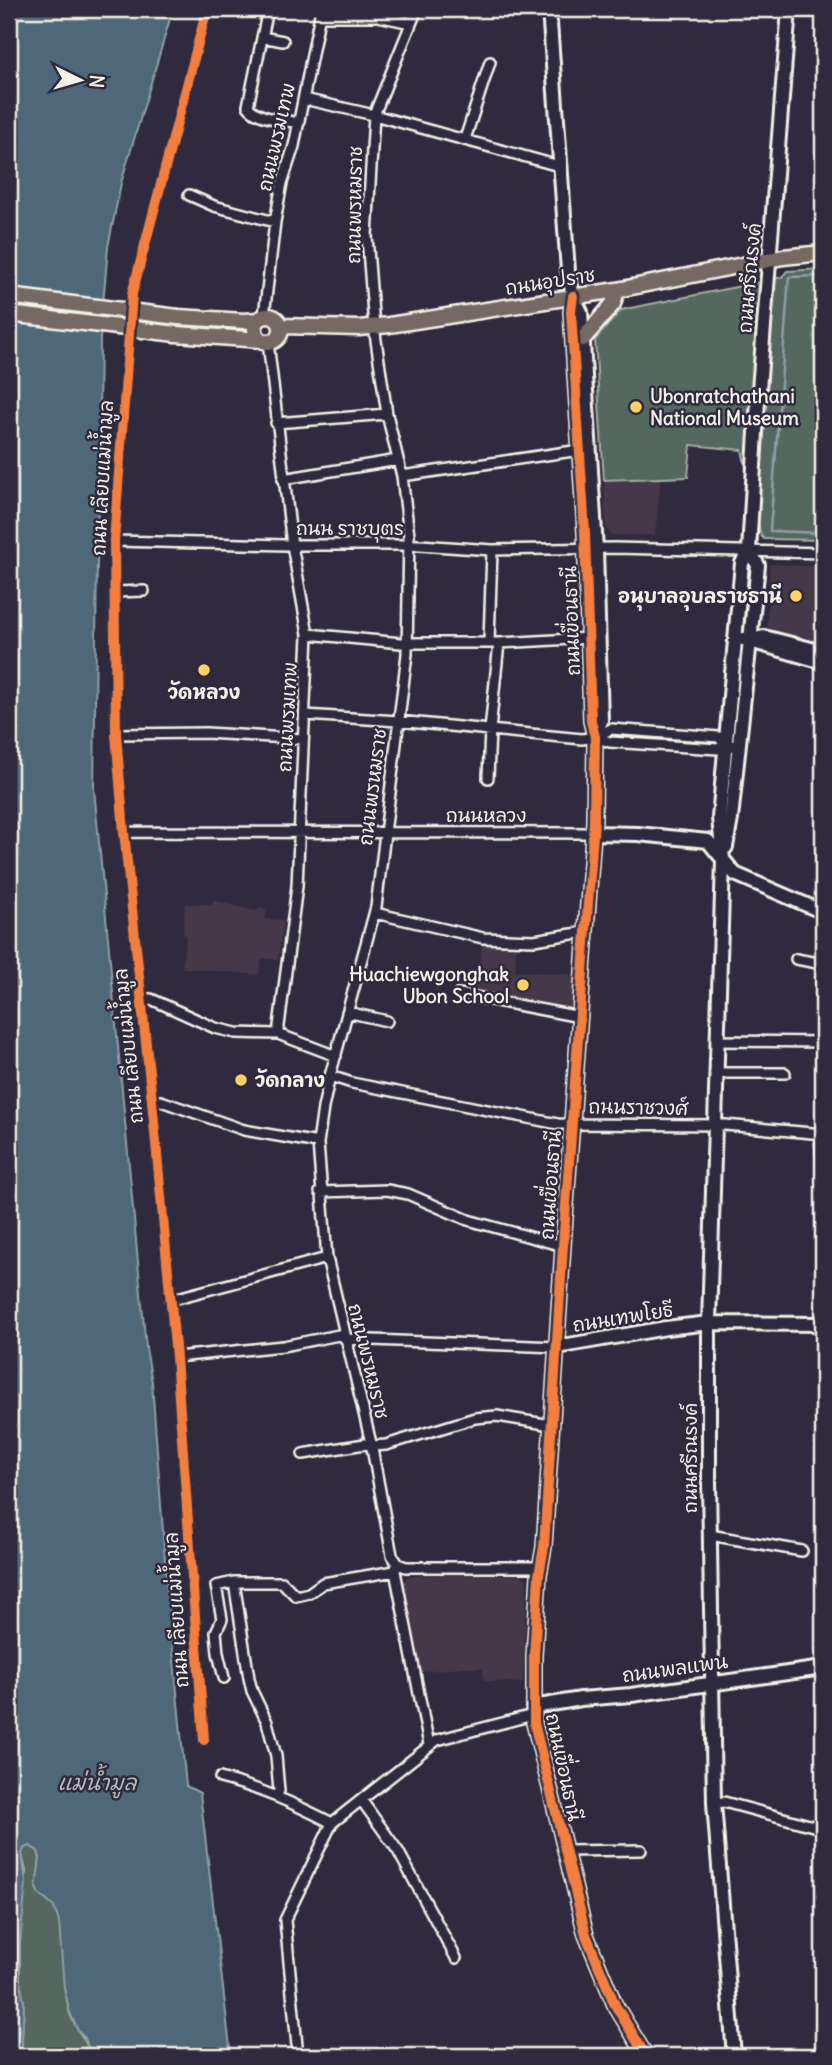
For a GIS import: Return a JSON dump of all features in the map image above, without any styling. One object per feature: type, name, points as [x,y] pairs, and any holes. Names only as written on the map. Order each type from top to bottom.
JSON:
[{"type":"main road","name":"ถนนอุปราช","points":[[281,326],[374,327],[617,290],[771,260],[823,254]]},
{"type":"main road","points":[[583,339],[613,304],[617,290]]},
{"type":"main road","points":[[9,296],[178,317],[244,321],[275,317],[281,326],[278,337],[264,341],[176,334],[9,314]]},
{"type":"main road","points":[[261,318],[255,332],[264,341]]},
{"type":"street","name":"ถนน เลียบแม่น้ำมูล","points":[[204,1740],[176,1357],[116,734],[114,541],[132,294],[207,9]]},
{"type":"street","points":[[268,9],[249,108],[259,114],[299,123]]},
{"type":"street","name":"ถนนพรหมราช","points":[[417,9],[374,115],[367,236],[374,327],[387,414],[402,476],[409,535],[408,643],[375,913],[330,1076],[318,1143],[327,1258],[371,1444],[392,1555],[397,1567],[429,1745]]},
{"type":"street","name":"ถนนเขื่อนธานี","points":[[549,9],[568,276],[581,312],[583,339],[585,449],[601,721],[595,737],[593,833],[534,1656],[533,1711],[586,1935],[615,2006],[646,2056]]},
{"type":"street","points":[[743,9],[789,11]]},
{"type":"street","name":"ถนนศรีณรงค์","points":[[734,2056],[714,1802],[709,1324],[715,1073],[723,860],[731,819],[735,638],[742,563],[749,551],[789,11]]},
{"type":"street","points":[[321,12],[379,16],[411,23]]},
{"type":"street","name":"ถนนพรมเทพ","points":[[261,318],[282,183],[299,123],[321,12]]},
{"type":"street","points":[[262,37],[283,41]]},
{"type":"street","points":[[465,139],[490,62]]},
{"type":"street","points":[[304,99],[374,115],[559,166]]},
{"type":"street","points":[[189,194],[214,206],[275,222]]},
{"type":"street","name":"ถนนเขื่อนธานี","points":[[573,296],[571,312],[585,449]]},
{"type":"street","name":"ถนนพรมเทพ","points":[[264,341],[292,545],[308,635],[297,886],[278,1034]]},
{"type":"street","points":[[276,423],[387,414]]},
{"type":"street","points":[[402,476],[585,449]]},
{"type":"street","points":[[283,479],[398,460]]},
{"type":"street","name":"ถนน ราชบุตร","points":[[114,541],[492,550],[823,553]]},
{"type":"street","points":[[489,642],[492,550]]},
{"type":"street","name":"ถนนศรีณรงค์","points":[[732,745],[750,640],[758,565],[749,551]]},
{"type":"street","points":[[114,592],[144,591]]},
{"type":"street","points":[[308,635],[408,643],[499,643],[595,638]]},
{"type":"street","points":[[750,640],[764,637],[823,652]]},
{"type":"street","points":[[735,638],[823,662]]},
{"type":"street","points":[[488,778],[499,643]]},
{"type":"street","points":[[305,715],[582,739],[595,737],[611,729],[719,737],[732,745]]},
{"type":"street","points":[[116,734],[206,733],[303,739]]},
{"type":"street","name":"ถนนหลวง","points":[[124,832],[605,832],[708,841],[735,874],[823,912]]},
{"type":"street","points":[[375,913],[482,938],[534,940],[585,932]]},
{"type":"street","points":[[796,959],[823,964]]},
{"type":"street","points":[[459,994],[580,1017]]},
{"type":"street","points":[[141,999],[151,999],[215,1028],[236,1033],[278,1034],[336,1056]]},
{"type":"street","points":[[347,1012],[387,1021]]},
{"type":"street","points":[[716,1041],[823,1042]]},
{"type":"street","points":[[715,1073],[785,1073]]},
{"type":"street","name":"ถนนราชวงศ์","points":[[330,1076],[352,1083],[544,1122],[714,1125],[822,1134]]},
{"type":"street","points":[[152,1101],[161,1101],[244,1130],[318,1143]]},
{"type":"street","points":[[822,1134],[823,1174]]},
{"type":"street","points":[[320,1192],[387,1190],[408,1194],[468,1220],[563,1246]]},
{"type":"street","points":[[170,1300],[327,1258]]},
{"type":"street","name":"ถนนเทพโยธี","points":[[176,1357],[283,1346],[344,1336],[557,1347],[666,1328],[709,1324],[823,1324]]},
{"type":"street","points":[[303,1454],[371,1444],[386,1445],[475,1419],[497,1416],[551,1425]]},
{"type":"street","points":[[710,1535],[802,1550]]},
{"type":"street","points":[[224,1678],[216,1632],[222,1619],[216,1586],[234,1582],[282,1582],[296,1596],[323,1583],[397,1567],[541,1567]]},
{"type":"street","points":[[234,1582],[252,1691],[267,1722],[276,1756],[279,1791],[276,1795]]},
{"type":"street","name":"ถนนพลแพน","points":[[533,1711],[581,1699],[631,1695],[823,1668]]},
{"type":"street","points":[[298,2056],[285,1920],[332,1823],[437,1740],[533,1711]]},
{"type":"street","points":[[220,1778],[276,1795],[332,1823]]},
{"type":"street","points":[[362,1801],[398,1851],[456,1958]]},
{"type":"street","points":[[714,1802],[724,1802],[813,1826]]},
{"type":"street","points":[[565,1851],[641,1850]]},
{"type":"shaded area","points":[[661,478],[655,535],[612,535],[606,529],[604,480]]},
{"type":"shaded area","name":"อนุบาลอุบลราชธานี","points":[[770,564],[823,567],[823,643],[770,629],[767,625]]},
{"type":"shaded area","points":[[214,900],[255,911],[261,908],[266,910],[266,919],[284,920],[278,960],[262,958],[259,975],[182,968],[186,937],[183,931],[185,904],[213,904]]},
{"type":"shaded area","name":"Huachiewgonghak Ubon School","points":[[483,940],[517,945],[515,971],[574,975],[571,1013],[471,995],[475,969],[479,970]]},
{"type":"shaded area","points":[[522,1575],[527,1580],[523,1683],[484,1681],[483,1668],[464,1667],[420,1672],[404,1581],[408,1576]]},
{"type":"green space","points":[[823,269],[823,540],[764,539],[761,536],[742,450],[691,445],[688,477],[604,480],[595,340],[621,310],[782,277],[787,271]]},
{"type":"green space","points":[[30,1846],[38,1851],[40,1859],[36,1888],[54,1907],[61,1929],[70,2014],[91,2056],[21,2056],[24,2003],[20,1982],[20,1942],[26,1871],[22,1854],[24,1848]]},
{"type":"water","name":"แม่น้ำมูล","points":[[9,9],[173,9],[121,183],[108,247],[100,339],[94,788],[146,1348],[152,1382],[167,1587],[186,1786],[200,1793],[231,2056],[91,2056],[85,2038],[78,2031],[70,2013],[64,1988],[59,1922],[54,1907],[36,1888],[40,1858],[38,1851],[30,1846],[24,1848],[22,1854],[26,1882],[20,1942],[20,1982],[24,2003],[21,2056],[9,2056]]},
{"type":"waterway","points":[[779,410],[789,277],[823,276]]},
{"type":"waterway","points":[[778,424],[770,531],[823,533]]},
{"type":"cycle path","points":[[204,1740],[176,1357],[116,734],[114,541],[132,294],[207,9]]},
{"type":"cycle path","points":[[573,296],[571,312],[585,533],[591,721],[595,737],[594,821],[544,1547],[539,1575],[534,1656],[534,1723],[586,1935],[615,2005],[646,2056]]},
{"type":"place","name":"Ubonratchathani National Museum","points":[[636,407]]},
{"type":"place","name":"อนุบาลอุบลราชธานี","points":[[796,596]]},
{"type":"place","name":"วัดหลวง","points":[[204,670]]},
{"type":"place","name":"Huachiewgonghak Ubon School","points":[[523,985]]},
{"type":"place","name":"วัดกลาง","points":[[241,1080]]}]
